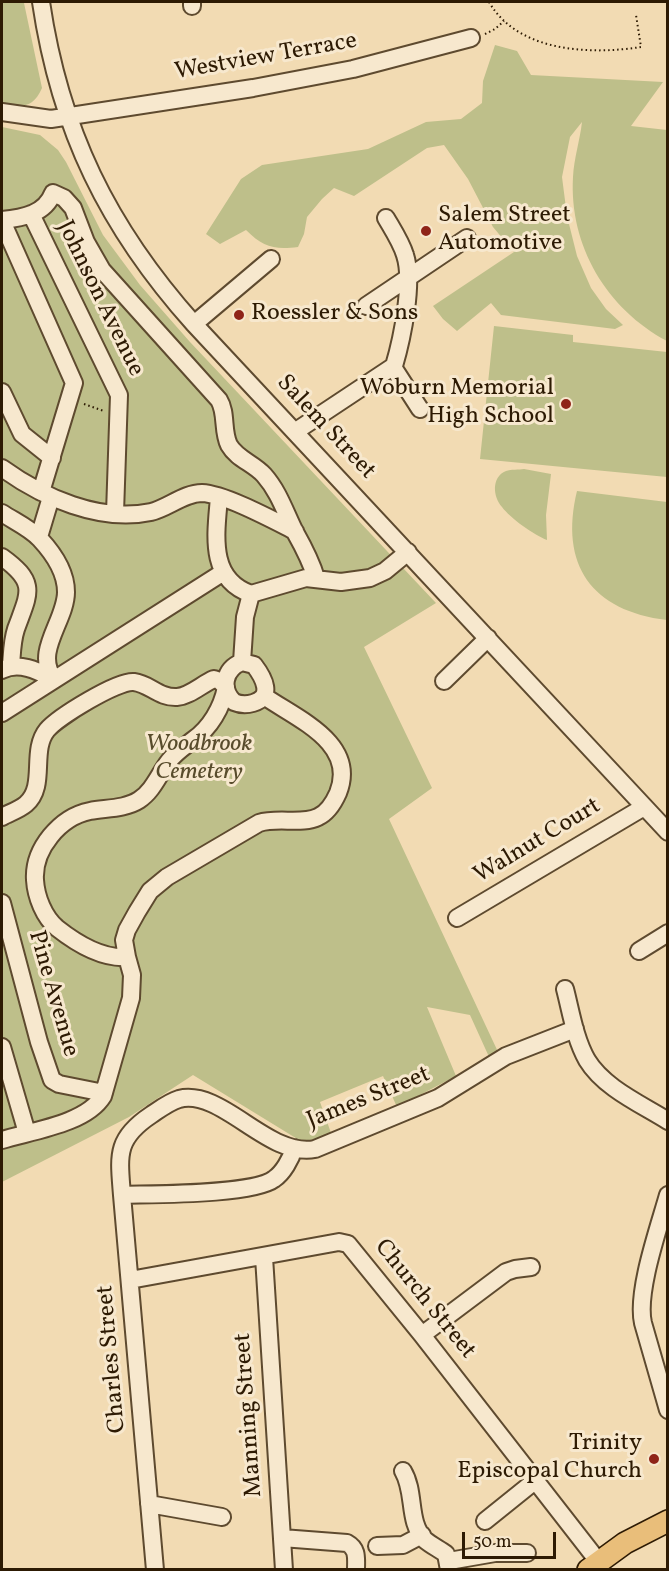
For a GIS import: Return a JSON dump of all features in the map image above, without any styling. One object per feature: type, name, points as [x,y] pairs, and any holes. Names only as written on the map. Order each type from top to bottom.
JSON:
[{"type":"main road","points":[[593,1565],[639,1534],[668,1521]]},
{"type":"street","name":"Salem Street","points":[[41,2],[57,79],[87,164],[114,218],[152,274],[194,324],[668,832]]},
{"type":"street","name":"Westview Terrace","points":[[2,112],[51,119],[320,76],[471,38]]},
{"type":"street","points":[[39,537],[52,458],[73,389],[73,381],[2,220],[15,219],[45,207],[53,193],[64,198],[73,208],[86,242],[102,270],[219,400],[230,446],[240,457],[256,466],[275,488],[306,549],[316,578]]},
{"type":"street","name":"Johnson Avenue","points":[[31,214],[119,395],[115,513]]},
{"type":"street","points":[[386,218],[405,256],[409,277],[393,368],[420,410]]},
{"type":"street","points":[[366,306],[467,238]]},
{"type":"street","points":[[194,324],[271,259]]},
{"type":"street","points":[[296,431],[393,368]]},
{"type":"street","points":[[2,392],[22,434],[52,458]]},
{"type":"street","points":[[2,468],[46,494],[93,510],[136,514],[156,510],[202,493],[260,513],[295,531]]},
{"type":"street","points":[[219,497],[217,546],[222,573],[233,585],[251,594],[295,580],[316,578],[341,582],[370,578],[385,571],[408,552]]},
{"type":"street","points":[[2,513],[39,537],[61,569],[65,585],[65,600],[51,639],[46,665],[54,679]]},
{"type":"street","points":[[2,557],[18,570],[25,579],[28,590],[22,617],[8,633],[7,668],[34,669],[54,679]]},
{"type":"street","points":[[2,713],[222,573]]},
{"type":"street","points":[[242,662],[244,617],[251,594]]},
{"type":"street","points":[[444,681],[488,638]]},
{"type":"street","points":[[2,817],[30,798],[37,774],[40,744],[48,729],[57,721],[110,689],[124,682],[135,682],[157,694],[178,697],[214,679],[220,681],[226,687],[231,699],[239,704],[253,703],[261,701],[265,684],[262,675],[254,665],[242,662],[233,667],[228,673],[226,687],[221,704],[210,723],[201,734],[176,753],[144,796],[131,804],[89,811],[71,819],[50,836],[36,859],[34,870],[36,889],[42,907],[54,925],[63,933],[103,955],[116,958],[127,957]]},
{"type":"street","points":[[2,1140],[75,1118],[98,1104],[104,1093],[131,998],[132,975],[124,940],[127,930],[150,891],[167,877],[259,823],[272,820],[317,818],[325,813],[336,798],[341,783],[342,766],[335,750],[327,739],[264,696]]},
{"type":"street","name":"Walnut Court","points":[[456,918],[644,807]]},
{"type":"street","name":"Pine Avenue","points":[[2,903],[39,1042],[52,1080],[59,1084],[104,1093]]},
{"type":"street","points":[[639,951],[668,933]]},
{"type":"street","points":[[565,989],[575,1029],[587,1060],[598,1074],[614,1087],[668,1121]]},
{"type":"street","name":"James Street","points":[[123,1145],[131,1131],[143,1120],[174,1101],[191,1098],[215,1105],[282,1144],[294,1148],[315,1149],[438,1098],[506,1056],[575,1029]]},
{"type":"street","points":[[2,1047],[27,1133]]},
{"type":"street","name":"Charles Street","points":[[123,1145],[122,1195],[155,1569]]},
{"type":"street","points":[[122,1195],[238,1190],[268,1182],[276,1178],[283,1169],[294,1148]]},
{"type":"street","points":[[668,1195],[641,1308],[643,1323],[668,1410]]},
{"type":"street","name":"Church Street","points":[[130,1280],[339,1242],[346,1243],[352,1247],[536,1480],[593,1565]]},
{"type":"street","name":"Manning Street","points":[[264,1257],[284,1569]]},
{"type":"street","points":[[422,1335],[506,1272],[531,1267]]},
{"type":"street","points":[[403,1471],[410,1485],[415,1524],[426,1541],[444,1552],[449,1565],[487,1553],[527,1553]]},
{"type":"street","points":[[485,1521],[536,1480]]},
{"type":"street","points":[[149,1504],[222,1517]]},
{"type":"street","points":[[377,1546],[403,1545],[422,1535]]},
{"type":"street","points":[[282,1538],[346,1543],[356,1552],[356,1569]]},
{"type":"path","points":[[489,2],[504,21],[528,37],[555,46],[577,49],[641,46],[636,15]]},
{"type":"path","points":[[471,38],[495,29],[504,21]]},
{"type":"path","points":[[70,399],[120,417]]},
{"type":"green space","points":[[3,2],[24,3],[42,88],[35,100],[26,105],[2,104]]},
{"type":"green space","points":[[495,45],[517,51],[531,75],[663,82],[631,126],[667,130],[667,341],[626,312],[596,273],[585,251],[573,203],[573,177],[582,122],[570,137],[562,177],[567,216],[577,256],[591,288],[606,309],[623,325],[615,329],[501,315],[491,303],[457,331],[443,319],[433,306],[514,252],[493,227],[468,179],[444,145],[427,148],[354,196],[334,188],[307,217],[304,234],[298,247],[269,246],[246,230],[220,244],[206,234],[241,179],[262,165],[368,149],[426,122],[461,119],[482,103],[483,81]]},
{"type":"green space","name":"Woodbrook Cemetery","points":[[2,127],[40,135],[58,150],[103,235],[140,285],[190,342],[436,603],[364,647],[432,788],[389,819],[499,1054],[490,1059],[470,1015],[427,1007],[456,1076],[397,1107],[383,1076],[320,1102],[331,1133],[307,1142],[299,1140],[193,1075],[129,1117],[2,1182]]},
{"type":"green space","points":[[494,326],[573,335],[573,342],[667,352],[667,477],[480,459]]},
{"type":"green space","points":[[524,469],[551,474],[546,515],[547,540],[516,521],[499,503],[495,493],[496,482],[501,474],[508,470]]},
{"type":"green space","points":[[577,491],[667,502],[667,620],[641,615],[619,606],[601,595],[587,580],[578,562],[573,541],[573,517]]},
{"type":"place","name":"Salem Street Automotive","points":[[426,231]]},
{"type":"place","name":"Roessler & Sons","points":[[239,315]]},
{"type":"place","name":"Woburn Memorial High School","points":[[566,404]]},
{"type":"place","name":"Trinity Episcopal Church","points":[[654,1459]]}]
